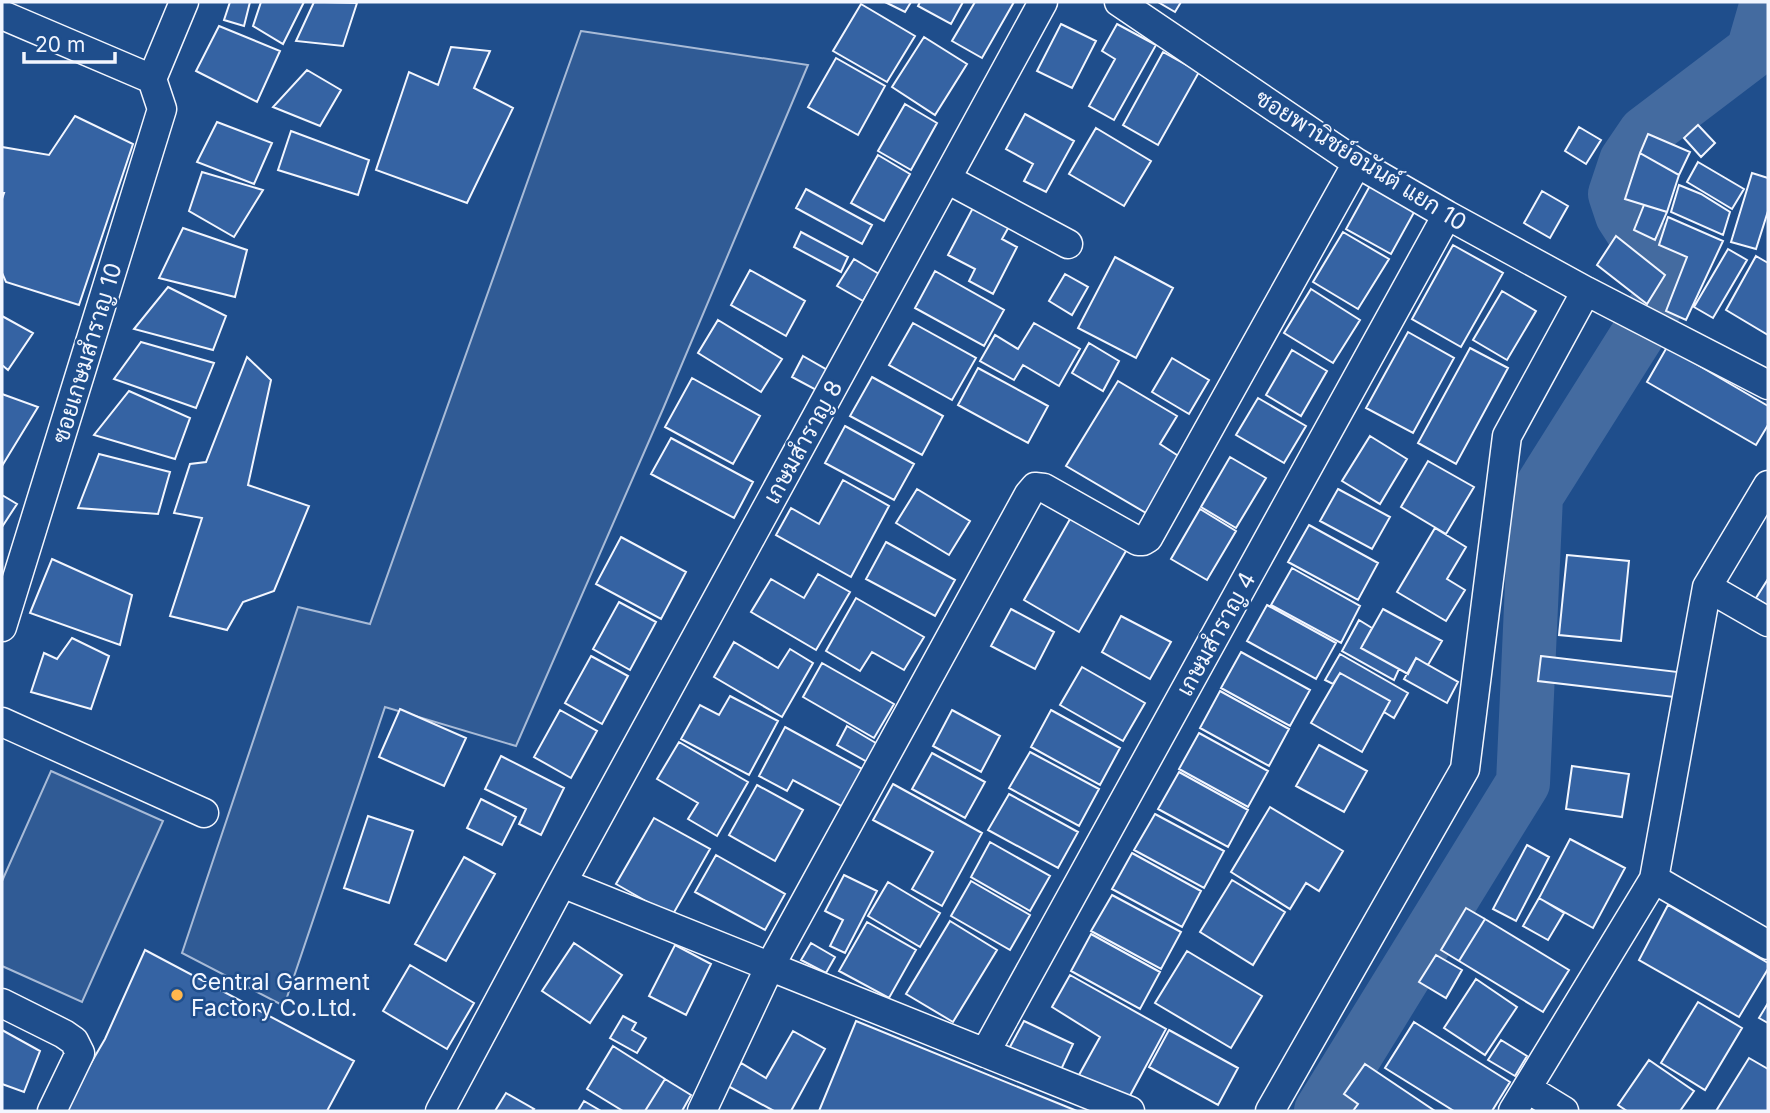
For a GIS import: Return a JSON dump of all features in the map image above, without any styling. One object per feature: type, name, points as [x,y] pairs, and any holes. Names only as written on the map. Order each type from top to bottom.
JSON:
[{"type":"street","points":[[2,15],[152,79],[184,2]]},
{"type":"street","name":"เกษมสำราญ 8","points":[[440,1111],[1043,2]]},
{"type":"street","name":"ซอยพานิชย์อนันต์ แยก 10","points":[[1119,2],[1357,163],[1586,291],[1768,385]]},
{"type":"street","name":"ซอยเกษมสำราญ 10","points":[[2,627],[162,109],[152,79]]},
{"type":"street","points":[[702,1111],[770,966],[1029,494],[1035,487],[1044,488],[1138,541],[1148,538],[1357,163]]},
{"type":"street","points":[[947,178],[1068,244]]},
{"type":"street","name":"เกษมสำราญ 4","points":[[985,1053],[1447,215]]},
{"type":"street","points":[[1270,1111],[1465,769],[1507,436],[1586,291]]},
{"type":"street","points":[[1564,1111],[1521,1100],[1654,879],[1707,587],[1768,485]]},
{"type":"street","points":[[1707,587],[1768,622]]},
{"type":"street","points":[[2,722],[204,813]]},
{"type":"street","points":[[1654,879],[1768,945]]},
{"type":"street","points":[[562,883],[1130,1111]]},
{"type":"street","points":[[2,1003],[64,1034],[74,1041],[80,1053],[52,1111]]},
{"type":"shaded area","points":[[581,31],[808,65],[663,409],[516,746],[385,707],[284,1006],[182,953],[298,607],[370,624]]},
{"type":"shaded area","points":[[51,771],[163,821],[82,1002],[2,966],[2,881]]},
{"type":"building","points":[[230,2],[250,2],[244,26],[224,20]]},
{"type":"building","points":[[261,2],[304,2],[283,44],[253,26]]},
{"type":"building","points":[[314,2],[357,3],[343,46],[296,41]]},
{"type":"building","points":[[885,2],[911,2],[905,12]]},
{"type":"building","points":[[920,2],[963,2],[951,24],[918,6]]},
{"type":"building","points":[[975,2],[1014,2],[982,58],[952,41]]},
{"type":"building","points":[[1158,2],[1181,2],[1175,12]]},
{"type":"building","points":[[861,4],[915,36],[887,82],[833,51]]},
{"type":"building","points":[[1061,24],[1096,41],[1072,88],[1037,71]]},
{"type":"building","points":[[1117,24],[1156,45],[1114,120],[1089,106],[1115,59],[1102,51]]},
{"type":"building","points":[[219,26],[280,51],[257,102],[196,71]]},
{"type":"building","points":[[924,37],[967,64],[935,115],[892,87]]},
{"type":"building","points":[[451,47],[490,51],[474,88],[513,108],[467,203],[376,170],[409,72],[438,85]]},
{"type":"building","points":[[1163,52],[1199,72],[1158,145],[1123,125]]},
{"type":"building","points":[[836,58],[885,86],[858,135],[808,107]]},
{"type":"building","points":[[307,70],[341,90],[320,126],[273,107]]},
{"type":"building","points":[[905,104],[937,123],[911,170],[878,151]]},
{"type":"building","points":[[1025,114],[1074,141],[1046,192],[1024,181],[1033,164],[1006,149]]},
{"type":"building","points":[[75,116],[133,144],[79,305],[6,282],[2,273],[2,147],[49,155]]},
{"type":"building","points":[[217,122],[272,143],[254,184],[197,162]]},
{"type":"building","points":[[1698,125],[1715,143],[1701,157],[1684,138]]},
{"type":"building","points":[[1579,127],[1601,140],[1586,164],[1565,151]]},
{"type":"building","points":[[1096,128],[1151,161],[1124,206],[1069,174]]},
{"type":"building","points":[[291,131],[369,160],[358,195],[278,170]]},
{"type":"building","points":[[1648,134],[1690,152],[1679,175],[1640,153]]},
{"type":"building","points":[[1640,153],[1679,175],[1667,212],[1625,199]]},
{"type":"building","points":[[878,155],[910,174],[884,221],[851,203]]},
{"type":"building","points":[[1698,162],[1744,189],[1732,209],[1687,182]]},
{"type":"building","points":[[202,172],[263,190],[234,237],[189,211]]},
{"type":"building","points":[[1752,173],[1768,178],[1768,211],[1756,249],[1731,242]]},
{"type":"building","points":[[1372,182],[1417,207],[1391,254],[1346,229]]},
{"type":"building","points":[[1679,185],[1701,194],[1730,212],[1723,235],[1671,212]]},
{"type":"building","points":[[806,189],[872,225],[862,244],[796,208]]},
{"type":"building","points":[[1542,191],[1568,206],[1550,238],[1524,223]]},
{"type":"building","points":[[975,204],[1011,223],[1002,239],[1017,247],[993,294],[969,281],[975,269],[948,255]]},
{"type":"building","points":[[1644,205],[1667,212],[1655,240],[1634,230]]},
{"type":"building","points":[[1668,217],[1723,241],[1686,320],[1666,311],[1687,257],[1659,245]]},
{"type":"building","points":[[183,228],[247,250],[235,297],[159,278]]},
{"type":"building","points":[[801,232],[848,257],[841,272],[794,247]]},
{"type":"building","points":[[1343,232],[1389,259],[1358,309],[1313,282]]},
{"type":"building","points":[[1616,236],[1665,275],[1647,304],[1597,265]]},
{"type":"building","points":[[1453,245],[1503,273],[1461,347],[1412,319]]},
{"type":"building","points":[[1728,249],[1747,260],[1713,318],[1694,307]]},
{"type":"building","points":[[1756,256],[1768,263],[1768,335],[1726,310]]},
{"type":"building","points":[[1115,257],[1173,288],[1136,358],[1078,328]]},
{"type":"building","points":[[854,259],[879,274],[863,301],[837,286]]},
{"type":"building","points":[[750,270],[805,301],[786,336],[731,305]]},
{"type":"building","points":[[935,271],[1004,310],[984,346],[915,308]]},
{"type":"building","points":[[1065,274],[1088,287],[1072,315],[1049,301]]},
{"type":"building","points":[[168,287],[226,316],[213,350],[134,329]]},
{"type":"building","points":[[1311,289],[1360,320],[1333,363],[1284,333]]},
{"type":"building","points":[[1502,291],[1536,311],[1507,360],[1473,340]]},
{"type":"building","points":[[2,316],[33,333],[8,370],[2,365]]},
{"type":"building","points":[[718,320],[782,359],[761,392],[698,353]]},
{"type":"building","points":[[913,323],[976,358],[952,400],[889,365]]},
{"type":"building","points":[[1034,323],[1080,349],[1059,386],[1023,365],[1014,380],[980,361],[995,335],[1018,349]]},
{"type":"building","points":[[1408,332],[1454,358],[1413,433],[1366,408]]},
{"type":"building","points":[[141,342],[214,363],[196,408],[114,379]]},
{"type":"building","points":[[1089,343],[1119,361],[1103,391],[1072,373]]},
{"type":"building","points":[[1667,347],[1768,406],[1768,425],[1756,445],[1647,382]]},
{"type":"building","points":[[1470,348],[1508,368],[1456,464],[1418,443]]},
{"type":"building","points":[[1292,350],[1327,371],[1301,416],[1266,395]]},
{"type":"building","points":[[803,356],[829,371],[818,391],[792,377]]},
{"type":"building","points":[[247,357],[271,380],[248,485],[309,506],[274,591],[243,602],[227,630],[170,616],[202,518],[174,513],[190,464],[206,462]]},
{"type":"building","points":[[1172,358],[1209,380],[1189,414],[1152,392]]},
{"type":"building","points":[[978,368],[1048,406],[1028,443],[958,405]]},
{"type":"building","points":[[872,377],[943,416],[922,455],[850,416]]},
{"type":"building","points":[[692,378],[760,416],[733,464],[665,427]]},
{"type":"building","points":[[1118,381],[1177,416],[1160,444],[1180,457],[1146,513],[1066,466]]},
{"type":"building","points":[[129,391],[190,418],[175,459],[94,435]]},
{"type":"building","points":[[2,394],[38,407],[2,466]]},
{"type":"building","points":[[1258,398],[1306,426],[1284,463],[1236,435]]},
{"type":"building","points":[[845,426],[914,464],[894,500],[825,463]]},
{"type":"building","points":[[1370,436],[1407,459],[1380,504],[1342,481]]},
{"type":"building","points":[[671,438],[753,482],[734,518],[651,474]]},
{"type":"building","points":[[99,454],[170,472],[158,514],[78,508]]},
{"type":"building","points":[[1230,457],[1266,478],[1236,528],[1201,507]]},
{"type":"building","points":[[1428,461],[1474,487],[1446,534],[1401,507]]},
{"type":"building","points":[[843,480],[889,506],[851,577],[776,535],[791,508],[819,524]]},
{"type":"building","points":[[917,489],[970,521],[949,555],[896,523]]},
{"type":"building","points":[[1338,489],[1390,517],[1372,549],[1320,521]]},
{"type":"building","points":[[2,495],[17,504],[2,527]]},
{"type":"building","points":[[1200,509],[1236,531],[1207,580],[1171,559]]},
{"type":"building","points":[[1074,512],[1130,544],[1079,632],[1024,600]]},
{"type":"building","points":[[1309,525],[1378,563],[1358,600],[1288,562]]},
{"type":"building","points":[[1435,528],[1466,547],[1447,579],[1465,590],[1446,621],[1397,592]]},
{"type":"building","points":[[621,537],[686,572],[661,619],[596,584]]},
{"type":"building","points":[[886,542],[955,580],[935,616],[866,579]]},
{"type":"building","points":[[1567,555],[1629,561],[1621,641],[1559,635]]},
{"type":"building","points":[[52,559],[132,595],[120,645],[30,613]]},
{"type":"building","points":[[1292,568],[1360,606],[1341,643],[1271,605]]},
{"type":"building","points":[[818,574],[850,592],[816,650],[751,612],[771,579],[804,598]]},
{"type":"building","points":[[1768,579],[1768,606],[1756,598]]},
{"type":"building","points":[[856,598],[924,637],[904,670],[872,652],[860,671],[826,651]]},
{"type":"building","points":[[619,602],[656,622],[630,670],[593,649]]},
{"type":"building","points":[[1267,605],[1336,643],[1316,679],[1247,641]]},
{"type":"building","points":[[1011,609],[1054,632],[1035,669],[991,646]]},
{"type":"building","points":[[1383,609],[1442,641],[1428,665],[1416,658],[1408,674],[1361,648]]},
{"type":"building","points":[[1121,616],[1171,642],[1150,679],[1102,652]]},
{"type":"building","points":[[1359,620],[1372,628],[1361,648],[1399,669],[1394,680],[1342,651]]},
{"type":"building","points":[[72,638],[109,656],[91,709],[31,692],[44,653],[57,659]]},
{"type":"building","points":[[734,642],[778,668],[790,649],[813,663],[782,717],[714,677]]},
{"type":"building","points":[[1241,652],[1310,690],[1290,726],[1221,688]]},
{"type":"building","points":[[1340,654],[1408,693],[1394,718],[1384,712],[1390,701],[1340,673],[1333,684],[1325,680]]},
{"type":"building","points":[[591,656],[628,676],[602,724],[565,703]]},
{"type":"building","points":[[1541,656],[1678,672],[1674,697],[1538,681]]},
{"type":"building","points":[[1416,658],[1458,682],[1447,703],[1404,679]]},
{"type":"building","points":[[822,663],[894,704],[874,738],[803,697]]},
{"type":"building","points":[[1082,667],[1145,703],[1123,741],[1060,705]]},
{"type":"building","points":[[1340,673],[1390,701],[1362,752],[1311,723]]},
{"type":"building","points":[[1220,691],[1289,729],[1269,766],[1200,728]]},
{"type":"building","points":[[730,696],[778,721],[749,775],[681,739],[700,705],[719,715]]},
{"type":"building","points":[[400,709],[466,738],[444,786],[379,757]]},
{"type":"building","points":[[560,710],[597,731],[571,778],[534,757]]},
{"type":"building","points":[[952,710],[1000,736],[981,772],[933,746]]},
{"type":"building","points":[[1051,710],[1120,748],[1100,785],[1031,747]]},
{"type":"building","points":[[847,726],[881,746],[871,764],[837,745]]},
{"type":"building","points":[[785,727],[864,770],[843,807],[793,780],[787,791],[759,776]]},
{"type":"building","points":[[1199,733],[1268,771],[1248,807],[1179,769]]},
{"type":"building","points":[[679,742],[748,782],[717,836],[688,819],[698,803],[657,779]]},
{"type":"building","points":[[1319,745],[1367,771],[1344,812],[1296,786]]},
{"type":"building","points":[[1030,752],[1099,789],[1079,826],[1009,788]]},
{"type":"building","points":[[932,753],[985,782],[965,818],[912,789]]},
{"type":"building","points":[[501,756],[564,788],[541,835],[519,824],[526,809],[485,789]]},
{"type":"building","points":[[1572,766],[1629,774],[1622,817],[1566,809]]},
{"type":"building","points":[[1179,772],[1248,810],[1228,847],[1158,809]]},
{"type":"building","points":[[893,784],[982,833],[942,906],[912,889],[933,852],[873,820]]},
{"type":"building","points":[[757,785],[803,810],[775,861],[729,835]]},
{"type":"building","points":[[1009,794],[1078,832],[1058,868],[988,830]]},
{"type":"building","points":[[481,799],[516,817],[502,845],[467,828]]},
{"type":"building","points":[[1270,807],[1343,851],[1319,891],[1306,883],[1290,909],[1231,872]]},
{"type":"building","points":[[1155,814],[1224,851],[1204,888],[1134,850]]},
{"type":"building","points":[[368,816],[413,831],[389,903],[344,888]]},
{"type":"building","points":[[654,818],[710,849],[672,916],[616,884]]},
{"type":"building","points":[[1570,839],[1625,868],[1593,928],[1539,898]]},
{"type":"building","points":[[990,842],[1050,876],[1030,911],[971,877]]},
{"type":"building","points":[[1527,845],[1549,857],[1516,921],[1493,909]]},
{"type":"building","points":[[1132,853],[1201,891],[1182,927],[1112,889]]},
{"type":"building","points":[[716,855],[785,894],[765,930],[695,892]]},
{"type":"building","points":[[464,857],[495,874],[446,961],[415,944]]},
{"type":"building","points":[[844,875],[877,891],[845,953],[830,946],[843,920],[825,911]]},
{"type":"building","points":[[1232,880],[1285,912],[1253,965],[1200,932]]},
{"type":"building","points":[[971,881],[1030,915],[1010,950],[951,916]]},
{"type":"building","points":[[888,882],[940,913],[920,947],[868,916]]},
{"type":"building","points":[[1112,895],[1181,932],[1161,969],[1091,931]]},
{"type":"building","points":[[1539,898],[1564,913],[1548,940],[1523,926]]},
{"type":"building","points":[[1668,905],[1768,963],[1768,969],[1739,1017],[1639,960]]},
{"type":"building","points":[[1466,908],[1485,919],[1459,961],[1441,950]]},
{"type":"building","points":[[1485,919],[1569,970],[1543,1012],[1459,961]]},
{"type":"building","points":[[950,921],[997,950],[953,1022],[906,994]]},
{"type":"building","points":[[867,922],[916,950],[889,998],[839,971]]},
{"type":"building","points":[[1091,934],[1160,972],[1140,1009],[1071,971]]},
{"type":"building","points":[[574,943],[622,975],[590,1023],[542,991]]},
{"type":"building","points":[[811,943],[835,957],[826,973],[801,960]]},
{"type":"building","points":[[675,945],[711,964],[686,1015],[649,996]]},
{"type":"building","name":"Central Garment Factory Co.Ltd.","points":[[145,950],[354,1061],[327,1111],[63,1111],[105,1039]]},
{"type":"building","points":[[1187,951],[1262,996],[1231,1048],[1155,1003]]},
{"type":"building","points":[[1436,955],[1462,970],[1446,998],[1419,982]]},
{"type":"building","points":[[410,965],[474,1003],[447,1049],[383,1011]]},
{"type":"building","points":[[1070,975],[1166,1029],[1126,1103],[1079,1075],[1100,1037],[1052,1007]]},
{"type":"building","points":[[1476,979],[1517,1007],[1485,1055],[1444,1028]]},
{"type":"building","points":[[1698,1002],[1742,1028],[1705,1090],[1661,1063]]},
{"type":"building","points":[[1768,1003],[1768,1023],[1759,1018]]},
{"type":"building","points":[[623,1016],[636,1023],[632,1030],[646,1038],[637,1053],[610,1038]]},
{"type":"building","points":[[856,1021],[1077,1111],[819,1111]]},
{"type":"building","points":[[1024,1021],[1073,1044],[1058,1076],[1005,1056]]},
{"type":"building","points":[[1414,1022],[1510,1082],[1492,1111],[1454,1111],[1385,1068]]},
{"type":"building","points":[[2,1030],[40,1051],[24,1092],[2,1084]]},
{"type":"building","points":[[1169,1030],[1238,1068],[1218,1105],[1149,1067]]},
{"type":"building","points":[[793,1031],[825,1049],[791,1111],[774,1111],[728,1086],[741,1063],[766,1078]]},
{"type":"building","points":[[1501,1040],[1527,1056],[1515,1076],[1488,1060]]},
{"type":"building","points":[[613,1046],[665,1079],[645,1111],[623,1111],[587,1089]]},
{"type":"building","points":[[1749,1058],[1768,1069],[1768,1111],[1716,1111]]},
{"type":"building","points":[[1649,1060],[1694,1091],[1680,1111],[1627,1111],[1618,1105]]},
{"type":"building","points":[[1365,1064],[1435,1111],[1353,1111],[1358,1104],[1344,1094]]},
{"type":"building","points":[[665,1079],[691,1095],[682,1111],[645,1111]]},
{"type":"building","points":[[506,1093],[534,1109],[495,1111]]},
{"type":"building","points":[[584,1101],[601,1111],[578,1111]]},
{"type":"waterway","points":[[1321,1111],[1523,783],[1536,496],[1665,291],[1674,266],[1633,232],[1622,215],[1615,194],[1626,161],[1645,133],[1753,51],[1768,3]]},
{"type":"place","name":"Central Garment Factory Co.Ltd.","points":[[177,995]]}]
